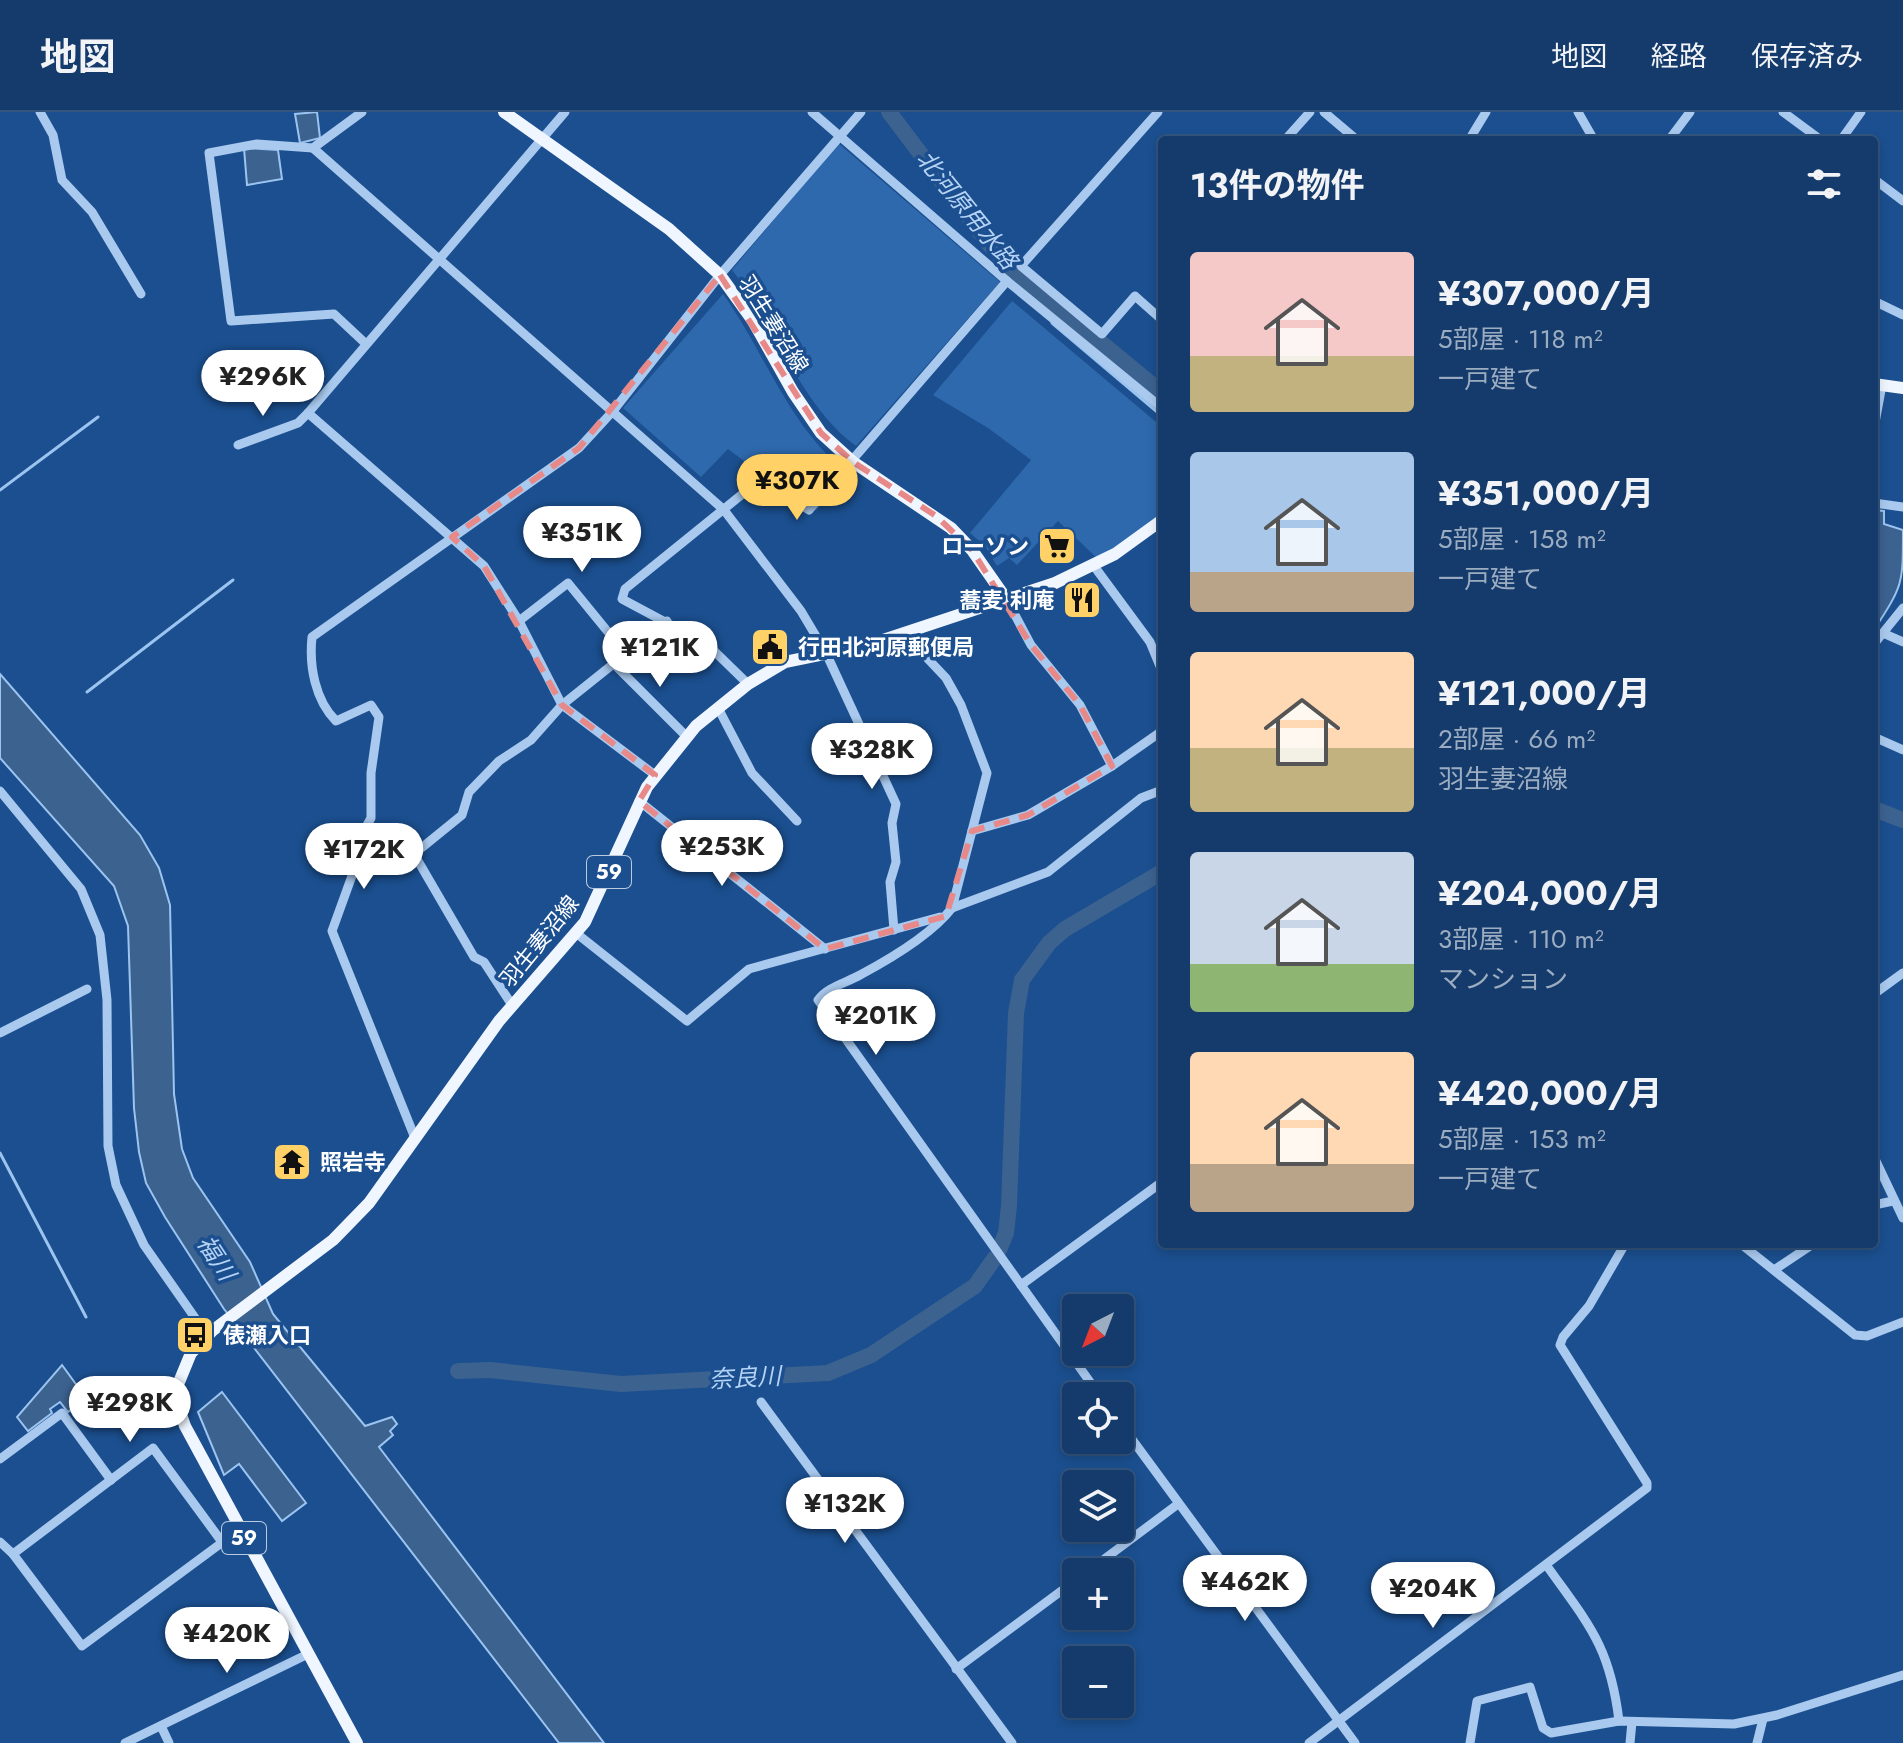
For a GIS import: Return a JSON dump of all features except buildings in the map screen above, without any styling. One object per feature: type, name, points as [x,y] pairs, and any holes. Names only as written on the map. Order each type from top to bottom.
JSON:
[{"type":"main road","name":"羽生妻沼線","points":[[210,1333],[357,1218],[512,1005],[576,933],[598,900],[639,801],[686,736],[748,684],[785,662],[914,631],[1007,600],[972,550],[951,528],[853,462],[807,415],[753,321],[720,275],[669,229],[504,112]]},
{"type":"main road","points":[[1878,384],[1903,388]]},
{"type":"main road","points":[[1007,600],[1094,566],[1158,523]]},
{"type":"main road","name":"59","points":[[210,1333],[182,1370],[177,1398],[185,1426],[357,1743]]},
{"type":"street","points":[[40,112],[53,135],[62,180],[92,212],[132,284],[141,294]]},
{"type":"street","points":[[313,148],[362,112]]},
{"type":"street","points":[[238,445],[298,423],[308,413],[565,112]]},
{"type":"street","points":[[812,112],[1007,281],[1158,405]]},
{"type":"street","points":[[415,1138],[332,931],[353,873],[356,845],[371,818],[371,773],[379,717],[371,705],[336,721],[327,711],[310,657],[315,632],[579,448],[613,411],[720,275],[861,112]]},
{"type":"street","points":[[1158,112],[1021,266],[1102,334],[1135,296],[1158,316]]},
{"type":"street","points":[[1289,136],[1310,112]]},
{"type":"street","points":[[1324,112],[1352,136]]},
{"type":"street","points":[[1471,136],[1486,112]]},
{"type":"street","points":[[1578,112],[1592,136]]},
{"type":"street","points":[[1672,136],[1690,112]]},
{"type":"street","points":[[1783,112],[1816,136]]},
{"type":"street","points":[[1844,136],[1861,112]]},
{"type":"street","points":[[365,343],[334,314],[231,321],[209,153],[257,144],[313,148],[724,510],[801,611],[826,653],[896,804],[892,823],[896,862],[890,882],[894,930]]},
{"type":"street","points":[[1878,182],[1903,201]]},
{"type":"street","points":[[748,684],[708,645],[622,599],[625,589],[761,479],[809,510],[1007,281]]},
{"type":"street","points":[[1878,303],[1903,315]]},
{"type":"street","points":[[308,413],[484,566],[519,621],[562,705],[655,775]]},
{"type":"street","points":[[1878,504],[1903,507]]},
{"type":"street","points":[[1094,566],[1142,629],[1158,663]]},
{"type":"street","points":[[519,621],[568,583],[626,654]]},
{"type":"street","points":[[1007,600],[1031,645],[1080,705],[1112,766]]},
{"type":"street","points":[[1878,640],[1903,608]]},
{"type":"street","points":[[512,1005],[484,962],[474,957],[414,854],[462,815],[469,792],[499,761],[531,740],[562,705],[667,621]]},
{"type":"street","points":[[914,631],[928,659],[946,678],[961,705],[987,773],[972,831],[949,912],[861,975],[823,993],[818,1000],[1090,1382]]},
{"type":"street","points":[[1885,634],[1903,642]]},
{"type":"street","points":[[614,664],[686,736]]},
{"type":"street","points":[[718,708],[752,773],[797,821]]},
{"type":"street","points":[[972,831],[1028,815],[1112,766],[1158,734]]},
{"type":"street","points":[[1878,739],[1903,750]]},
{"type":"street","points":[[0,791],[75,881],[100,935],[108,1025],[108,1146],[116,1185],[144,1245],[210,1333]]},
{"type":"street","points":[[576,933],[687,1021],[749,969],[894,930],[949,912],[1048,872],[1141,798],[1158,792]]},
{"type":"street","points":[[639,801],[825,949]]},
{"type":"street","points":[[1878,991],[1903,973]]},
{"type":"street","points":[[0,1033],[87,989]]},
{"type":"street","points":[[1878,1166],[1903,1218]]},
{"type":"street","points":[[1021,1285],[1158,1185]]},
{"type":"street","points":[[1878,1204],[1893,1201]]},
{"type":"street","points":[[1309,1743],[1647,1488],[1647,1483],[1560,1345],[1622,1248]]},
{"type":"street","points":[[1746,1248],[1855,1335],[1876,1334],[1903,1322]]},
{"type":"street","points":[[1774,1270],[1807,1248]]},
{"type":"street","points":[[761,1402],[1012,1743]]},
{"type":"street","points":[[0,1459],[62,1413],[111,1480]]},
{"type":"street","points":[[1134,1443],[1355,1743]]},
{"type":"street","points":[[13,1554],[153,1448],[222,1542]]},
{"type":"street","points":[[1106,1558],[1178,1504]]},
{"type":"street","points":[[0,1542],[13,1554],[82,1646],[239,1530]]},
{"type":"street","points":[[1547,1566],[1605,1650],[1612,1672],[1619,1721]]},
{"type":"street","points":[[956,1669],[1062,1590]]},
{"type":"street","points":[[125,1743],[308,1654]]},
{"type":"street","points":[[1470,1743],[1477,1701],[1530,1687],[1546,1731],[1593,1728],[1619,1721],[1734,1724],[1763,1719],[1903,1675]]},
{"type":"street","points":[[1757,1743],[1763,1719]]},
{"type":"street","points":[[1630,1743],[1632,1722]]},
{"type":"street","points":[[161,1726],[169,1743]]},
{"type":"highlighted area","points":[[720,275],[821,433],[853,462],[936,516],[972,550],[1031,645],[1080,705],[1112,766],[1028,815],[972,831],[946,916],[825,949],[639,801],[655,775],[562,705],[484,566],[452,537],[579,448]]},
{"type":"shaded area","points":[[838,143],[1000,282],[856,446],[836,429],[803,387],[762,314],[732,270]]},
{"type":"shaded area","points":[[723,294],[793,412],[827,454],[847,472],[817,510],[809,510],[728,449],[701,477],[623,408]]},
{"type":"shaded area","points":[[1012,301],[1158,424],[1158,517],[1098,559],[1058,521],[1017,565],[1009,558],[997,566],[985,546],[970,533],[1031,460],[988,428],[933,395]]},
{"type":"water","points":[[317,112],[320,138],[300,143],[295,114]]},
{"type":"water","points":[[244,148],[278,150],[282,179],[247,185]]},
{"type":"water","points":[[1878,510],[1884,511],[1884,524],[1903,530],[1903,562],[1891,603],[1878,624]]},
{"type":"water","name":"福川","points":[[0,674],[140,835],[159,868],[170,905],[174,1094],[182,1149],[193,1178],[250,1262],[273,1314],[365,1426],[392,1417],[397,1424],[390,1431],[393,1435],[379,1447],[604,1743],[559,1743],[224,1309],[165,1217],[146,1183],[139,1152],[134,1108],[128,926],[114,886],[0,758]]},
{"type":"water","points":[[62,1365],[86,1398],[68,1412],[60,1402],[50,1409],[52,1413],[28,1431],[17,1417]]},
{"type":"water","points":[[222,1392],[306,1503],[282,1521],[239,1464],[224,1475],[198,1412]]},
{"type":"waterway","name":"北河原用水路","points":[[889,112],[988,243],[1013,270],[1158,390]]},
{"type":"waterway","points":[[1052,323],[1158,413]]},
{"type":"waterway","points":[[0,490],[98,417]]},
{"type":"waterway","points":[[87,692],[233,580]]},
{"type":"waterway","points":[[1878,811],[1903,820]]},
{"type":"waterway","name":"奈良川","points":[[999,1250],[1006,1233],[1009,1206],[1016,1013],[1022,980],[1049,943],[1065,929],[1158,874]]},
{"type":"waterway","points":[[0,1153],[86,1317]]},
{"type":"waterway","name":"奈良川","points":[[458,1371],[490,1370],[621,1384],[828,1373],[871,1355],[975,1286],[994,1259]]},
{"type":"place","name":"ローソン","points":[[1057,546]]},
{"type":"place","name":"蕎麦 利庵","points":[[1082,600]]},
{"type":"place","name":"行田北河原郵便局","points":[[770,647]]},
{"type":"place","name":"照岩寺","points":[[292,1162]]},
{"type":"place","name":"俵瀬入口","points":[[195,1335]]}]
